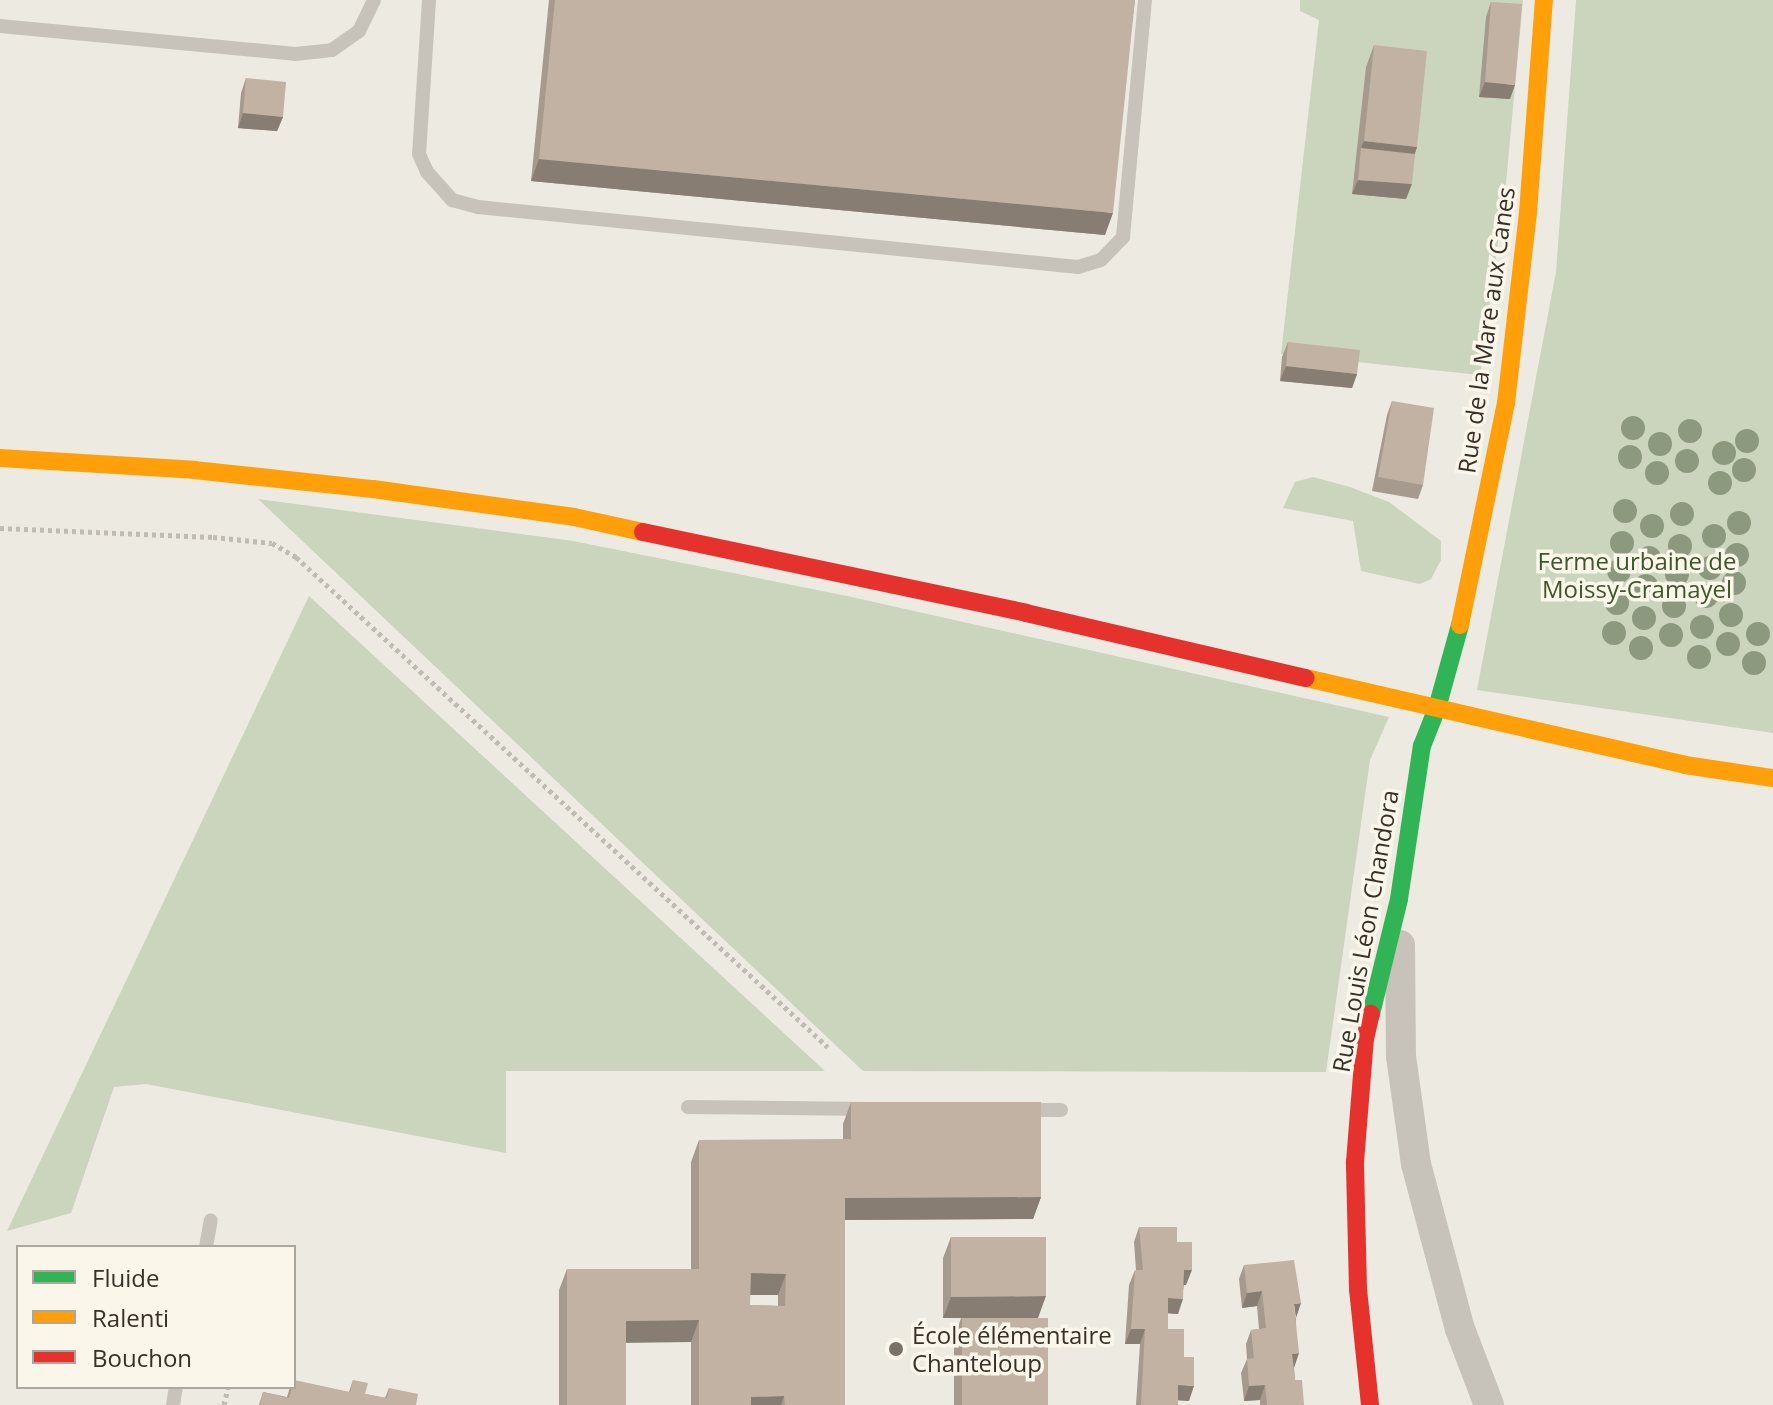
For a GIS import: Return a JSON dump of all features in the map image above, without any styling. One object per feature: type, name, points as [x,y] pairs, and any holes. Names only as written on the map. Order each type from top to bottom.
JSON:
[{"type":"street","name":"Rue de la Mare aux Canes","points":[[1437,708],[1469,593],[1506,403],[1528,212],[1544,0]]},
{"type":"street","points":[[0,458],[194,470],[373,489],[574,517],[952,596],[1685,765],[1773,778]]},
{"type":"street","name":"Rue Louis Léon Chandora","points":[[1370,1405],[1358,1289],[1355,1162],[1365,1039],[1399,899],[1422,746],[1437,708]]},
{"type":"street","points":[[1399,899],[1401,1056],[1416,1164],[1460,1329],[1489,1405]]},
{"type":"lane","points":[[0,26],[295,54],[332,50],[359,31],[374,0]]},
{"type":"lane","points":[[429,0],[419,154],[427,172],[452,200],[478,207],[1078,267],[1101,260],[1123,237],[1145,0]]},
{"type":"lane","points":[[688,1107],[890,1109]]},
{"type":"lane","points":[[999,1110],[1061,1110]]},
{"type":"lane","points":[[206,1245],[211,1220]]},
{"type":"path","points":[[0,528],[272,543],[296,557],[828,1047]]},
{"type":"green space","points":[[1300,0],[1523,0],[1506,183],[1480,375],[1281,354],[1319,20],[1300,11]]},
{"type":"green space","name":"Ferme urbaine de Moissy-Cramayel","points":[[1576,0],[1773,0],[1773,733],[1477,690],[1556,272]]},
{"type":"green space","points":[[1313,477],[1389,502],[1441,541],[1441,560],[1431,579],[1420,584],[1361,571],[1353,521],[1283,508],[1295,482]]},
{"type":"green space","points":[[258,499],[573,541],[847,596],[1389,717],[1370,760],[1326,1072],[863,1071]]},
{"type":"green space","points":[[309,596],[825,1071],[506,1071],[506,1153],[146,1084],[114,1087],[71,1213],[7,1231]]},
{"type":"building","points":[[555,0],[1135,0],[1113,213],[539,159]]},
{"type":"building","points":[[1491,2],[1522,4],[1515,85],[1485,82]]},
{"type":"building","points":[[1374,45],[1427,51],[1417,147],[1364,141]]},
{"type":"building","points":[[246,78],[286,82],[283,117],[243,113]]},
{"type":"building","points":[[1361,148],[1415,154],[1412,184],[1358,180]]},
{"type":"building","points":[[1288,342],[1360,350],[1357,374],[1286,366]]},
{"type":"building","points":[[1392,401],[1434,408],[1423,485],[1378,477]]},
{"type":"building","points":[[851,1102],[1041,1102],[1041,1197],[845,1198],[845,1405],[785,1405],[784,1396],[751,1397],[751,1405],[699,1405],[699,1320],[626,1321],[626,1405],[567,1405],[567,1269],[699,1269],[699,1140],[851,1139]],"holes":[[[751,1273],[786,1274],[785,1306],[750,1305]]]},
{"type":"building","points":[[1139,1227],[1177,1227],[1177,1242],[1192,1242],[1192,1270],[1184,1270],[1183,1299],[1168,1298],[1168,1329],[1184,1329],[1184,1357],[1194,1357],[1194,1386],[1178,1385],[1178,1405],[1141,1405],[1145,1329],[1131,1329],[1135,1270],[1143,1270]]},
{"type":"building","points":[[951,1237],[1046,1237],[1046,1296],[951,1297]]},
{"type":"building","points":[[1294,1260],[1301,1303],[1294,1304],[1299,1353],[1292,1354],[1295,1380],[1302,1380],[1304,1405],[1267,1405],[1265,1385],[1249,1386],[1247,1359],[1254,1358],[1251,1330],[1266,1328],[1262,1291],[1247,1293],[1244,1265]]},
{"type":"building","points":[[962,1318],[1048,1318],[1048,1405],[962,1405]]},
{"type":"building","points":[[296,1380],[350,1392],[353,1380],[368,1383],[365,1394],[387,1398],[389,1388],[418,1394],[416,1405],[260,1405],[263,1392],[289,1398],[291,1389],[296,1389]]},
{"type":"traffic: fast","points":[[1371,1014],[1399,899],[1422,746],[1437,708],[1460,625]]},
{"type":"traffic: slow","points":[[1460,625],[1506,403],[1528,212],[1544,0]]},
{"type":"traffic: slow","points":[[0,458],[194,470],[373,489],[574,517],[643,532]]},
{"type":"traffic: slow","points":[[1306,678],[1685,765],[1773,778]]},
{"type":"traffic: jam","points":[[643,532],[1026,613],[1306,678]]},
{"type":"traffic: jam","points":[[1370,1405],[1358,1289],[1355,1162],[1365,1039],[1371,1014]]},
{"type":"place","name":"École élémentaire Chanteloup","points":[[896,1349]]}]
